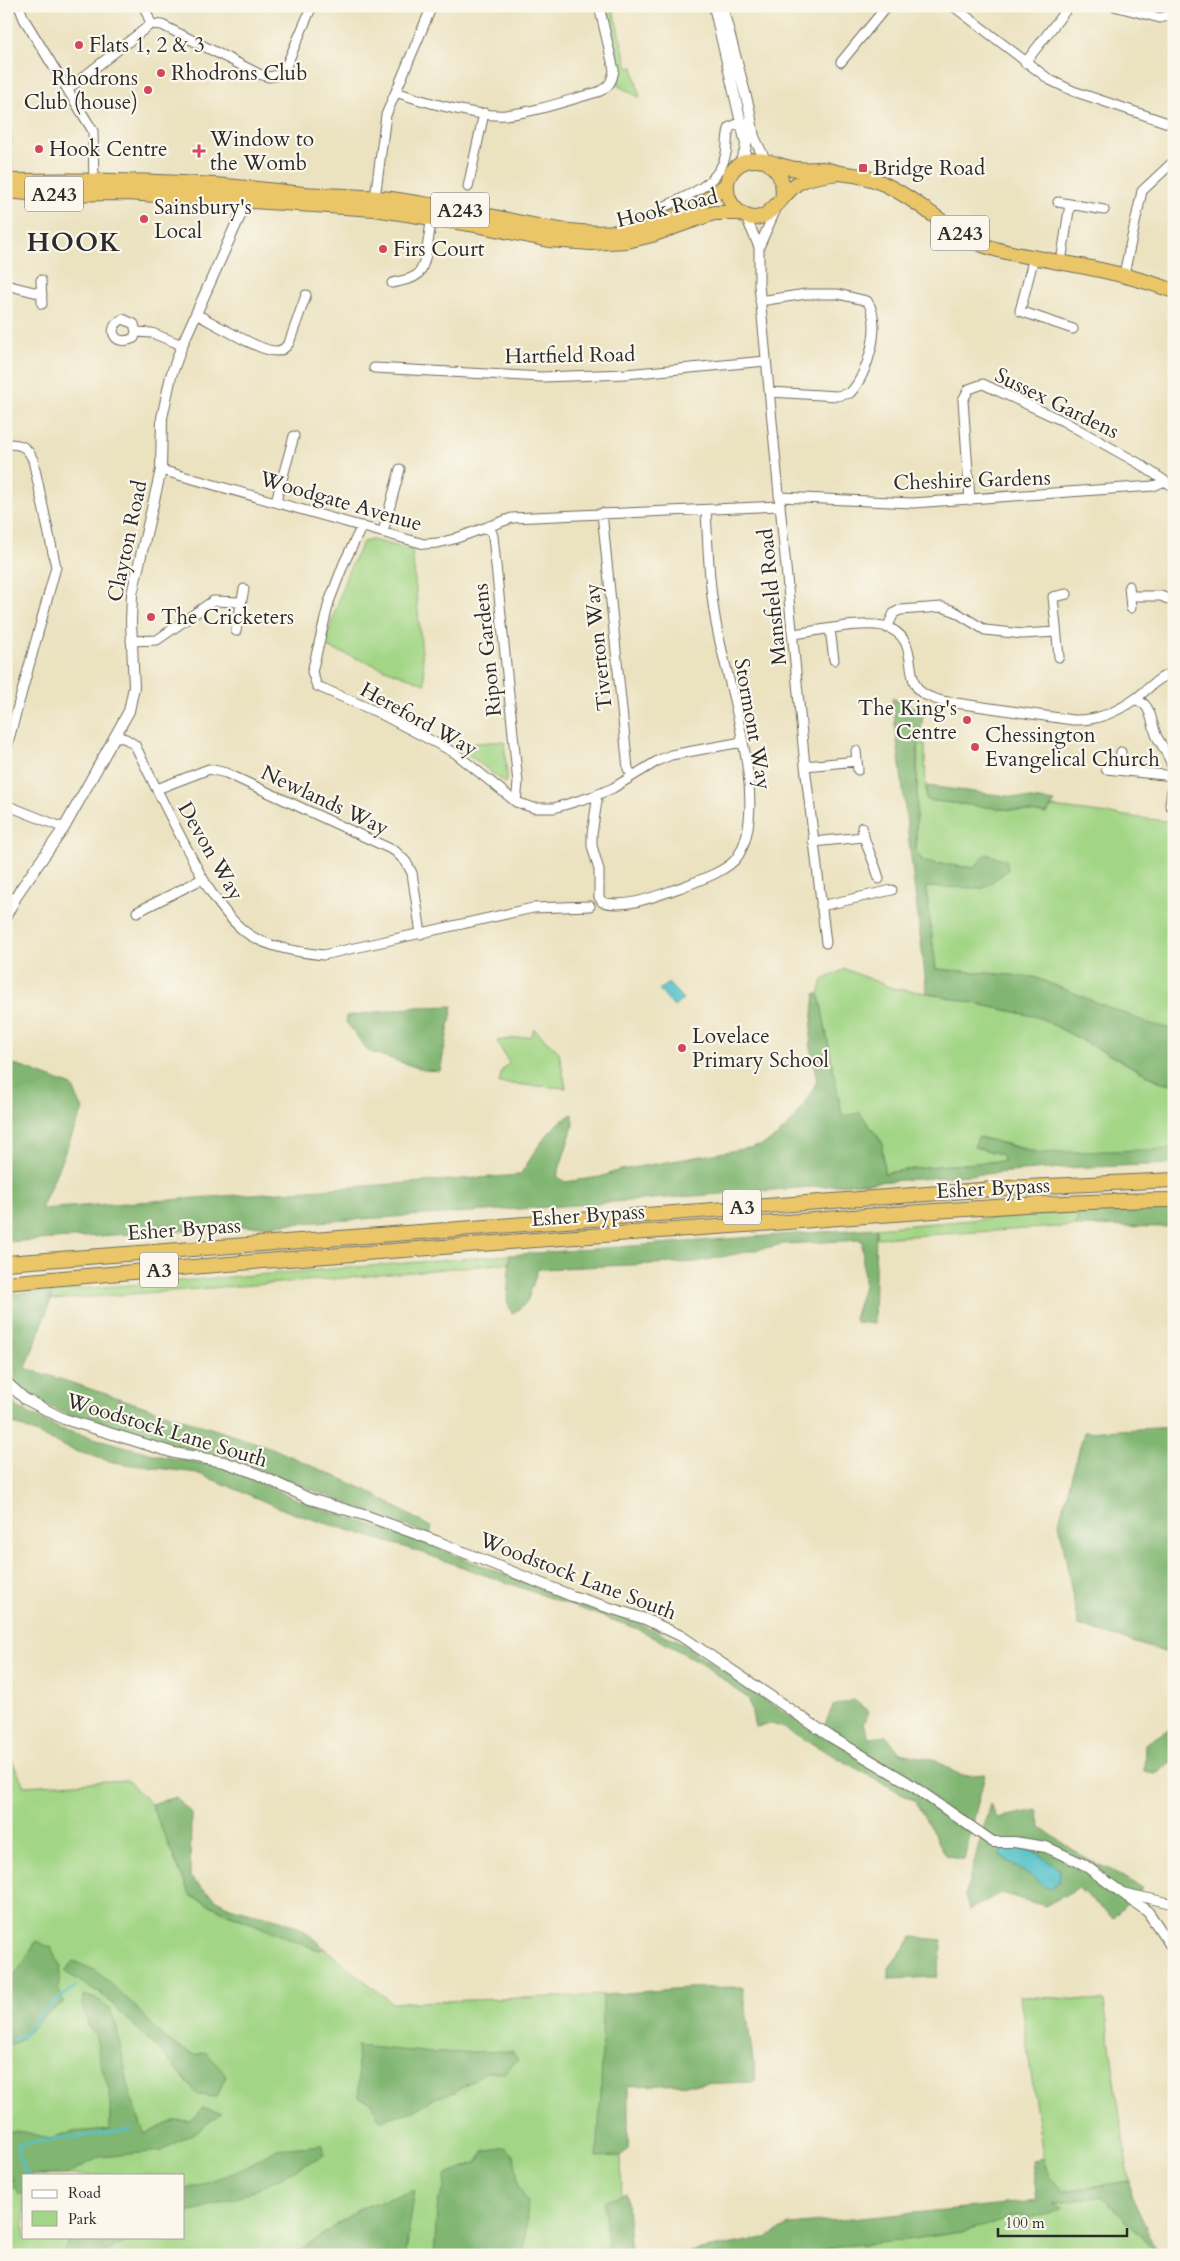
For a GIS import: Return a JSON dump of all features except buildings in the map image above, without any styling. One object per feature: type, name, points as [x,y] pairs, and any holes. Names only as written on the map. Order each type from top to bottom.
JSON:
[{"type":"highway","name":"A243","points":[[727,184],[733,170],[739,164],[748,160],[767,162],[796,169],[825,169],[870,178],[920,205],[962,234],[984,245],[1034,257],[1124,274],[1174,291]]},
{"type":"highway","points":[[767,162],[780,174],[783,182],[780,202]]},
{"type":"highway","name":"A243","points":[[742,214],[754,217],[763,216],[798,183],[809,178],[838,173]]},
{"type":"highway","name":"Hook Road","points":[[7,184],[94,186],[253,195],[432,217],[549,240],[591,243],[627,241],[652,235],[714,213],[742,214]]},
{"type":"highway","points":[[727,184],[727,195],[732,205],[742,214]]},
{"type":"highway","name":"Hook Road","points":[[253,195],[304,194],[375,198],[466,212],[564,232],[621,232],[643,228],[700,205],[713,197],[727,184]]},
{"type":"highway","name":"Esher Bypass","points":[[6,1263],[997,1188],[1174,1180]]},
{"type":"highway","name":"Esher Bypass","points":[[6,1283],[518,1240],[893,1214],[1174,1200]]},
{"type":"street","points":[[19,6],[24,20],[93,131],[94,186]]},
{"type":"street","points":[[144,6],[151,24]]},
{"type":"street","points":[[68,89],[151,24],[162,25],[259,74],[269,77],[279,75],[287,64],[312,6]]},
{"type":"street","points":[[375,198],[383,126],[432,6]]},
{"type":"street","points":[[396,92],[418,100],[503,115],[608,88],[613,80],[614,70],[599,6]]},
{"type":"street","points":[[714,6],[746,144],[739,164]]},
{"type":"street","points":[[722,6],[749,108],[754,137],[767,162]]},
{"type":"street","points":[[841,62],[886,6]]},
{"type":"street","points":[[953,6],[1025,63],[1050,80],[1073,91],[1174,125]]},
{"type":"street","points":[[1025,63],[1069,6]]},
{"type":"street","points":[[1114,6],[1160,18],[1174,14]]},
{"type":"street","points":[[468,187],[484,113]]},
{"type":"street","points":[[664,220],[661,212],[663,207],[693,194],[715,177],[726,154],[730,126],[742,122]]},
{"type":"street","points":[[6,126],[7,184]]},
{"type":"street","points":[[1124,274],[1142,191],[1174,161]]},
{"type":"street","name":"Clayton Road","points":[[6,916],[20,890],[64,828],[129,711],[134,687],[131,641],[132,594],[161,470],[162,418],[172,376],[182,344],[244,210],[253,195]]},
{"type":"street","name":"Mansfield Road","points":[[780,202],[760,247],[760,301],[813,842],[826,943]]},
{"type":"street","points":[[1058,202],[1104,210]]},
{"type":"street","points":[[1061,262],[1070,204]]},
{"type":"street","name":"Mansfield Road","points":[[742,214],[760,247]]},
{"type":"street","points":[[392,283],[418,274],[423,267],[432,217]]},
{"type":"street","points":[[1034,257],[1020,311],[1073,329]]},
{"type":"street","points":[[41,280],[42,304]]},
{"type":"street","points":[[6,285],[42,294]]},
{"type":"street","points":[[760,301],[806,294],[838,294],[867,301],[874,314],[870,355],[865,370],[850,393],[836,396],[770,392]]},
{"type":"street","points":[[196,314],[254,344],[275,351],[284,349],[289,343],[306,295]]},
{"type":"street","points":[[136,332],[152,333],[182,344]]},
{"type":"street","name":"Hartfield Road","points":[[374,368],[542,377],[626,374],[766,361]]},
{"type":"street","name":"Sussex Gardens","points":[[970,500],[962,400],[969,389],[983,384],[1063,421],[1174,486]]},
{"type":"street","points":[[276,501],[294,436]]},
{"type":"street","points":[[6,444],[19,444],[26,447],[33,460],[56,567],[6,750]]},
{"type":"street","points":[[383,532],[400,469]]},
{"type":"street","name":"Woodgate Avenue","points":[[161,470],[424,544],[438,543],[512,518],[706,510],[780,501]]},
{"type":"street","name":"Cheshire Gardens","points":[[780,501],[913,503],[1153,486],[1165,481]]},
{"type":"street","name":"Stormont Way","points":[[594,796],[597,801],[592,846],[599,870],[599,897],[602,902],[612,904],[635,902],[660,895],[695,882],[721,869],[738,856],[749,823],[750,808],[742,742],[716,623],[709,571],[706,510]]},
{"type":"street","name":"Tiverton Way","points":[[602,513],[628,770],[632,776]]},
{"type":"street","name":"Hereford Way","points":[[362,526],[344,563],[329,602],[312,672],[317,686],[377,712],[455,753],[516,802],[534,808],[554,808],[613,788],[671,755],[742,742]]},
{"type":"street","name":"Ripon Gardens","points":[[489,526],[493,536],[517,773],[516,802]]},
{"type":"street","points":[[1129,586],[1131,608]]},
{"type":"street","points":[[236,630],[244,589]]},
{"type":"street","points":[[1059,656],[1053,597],[1067,594]]},
{"type":"street","points":[[1130,596],[1161,596],[1174,602]]},
{"type":"street","points":[[131,641],[157,640],[213,601],[240,602]]},
{"type":"street","points":[[887,628],[894,613],[900,610],[942,608],[954,611],[985,630],[1023,634],[1056,632]]},
{"type":"street","points":[[794,634],[870,625],[887,628],[900,637],[909,650],[913,681],[929,697],[942,701],[1085,720],[1108,714],[1134,700],[1163,676],[1174,673]]},
{"type":"street","points":[[830,629],[834,660]]},
{"type":"street","points":[[1134,700],[1142,702],[1150,712],[1157,736],[1170,756],[1174,774],[1170,805],[1174,809]]},
{"type":"street","name":"Devon Way","points":[[116,736],[126,739],[135,745],[202,878],[227,915],[245,932],[261,940],[306,953],[323,955],[533,908],[590,906]]},
{"type":"street","points":[[806,766],[857,765],[856,750]]},
{"type":"street","points":[[1119,769],[1121,752]]},
{"type":"street","name":"Newlands Way","points":[[157,790],[210,769],[226,772],[395,851],[406,862],[412,873],[421,934]]},
{"type":"street","points":[[1106,769],[1174,774]]},
{"type":"street","points":[[6,804],[64,828]]},
{"type":"street","points":[[813,842],[863,832],[880,879]]},
{"type":"street","points":[[137,912],[202,878]]},
{"type":"street","points":[[821,906],[877,898],[892,890]]},
{"type":"street","name":"Woodstock Lane South","points":[[6,1382],[25,1399],[64,1419],[174,1453],[224,1462],[255,1473],[310,1499],[367,1516],[436,1541],[572,1596],[661,1626],[681,1636],[831,1737],[907,1782],[993,1842],[1014,1842],[1046,1847],[1083,1864],[1148,1912],[1174,1950]]},
{"type":"street","points":[[1124,1893],[1174,1904]]},
{"type":"street","points":[[1148,1912],[1156,1900]]},
{"type":"green space","points":[[605,6],[612,6],[628,68],[633,67],[640,98],[617,85],[621,73]]},
{"type":"green space","points":[[372,540],[412,550],[425,684],[324,646],[347,574],[363,542]]},
{"type":"green space","points":[[892,698],[924,711],[917,752],[916,852],[924,862],[974,868],[986,854],[1006,860],[1008,870],[984,888],[926,887],[936,969],[1034,977],[1148,1023],[1174,1030],[1174,1083],[1164,1083],[1038,1017],[927,993]]},
{"type":"green space","points":[[504,741],[507,776],[505,783],[460,748],[466,744]]},
{"type":"green space","points":[[918,744],[925,744],[926,800],[1046,814],[1052,807],[1174,822],[1174,1030],[1148,1024],[1034,977],[936,969],[926,887],[984,888],[975,868],[924,862],[916,852]]},
{"type":"green space","points":[[927,786],[1055,802],[1046,814],[926,800]]},
{"type":"green space","points":[[845,969],[892,988],[927,993],[1038,1017],[1162,1083],[1174,1083],[1174,1150],[1046,1154],[979,1137],[974,1147],[1001,1154],[1004,1161],[927,1167],[884,1173],[882,1142],[871,1130],[842,1116],[819,994],[823,980]]},
{"type":"green space","points":[[815,994],[819,994],[842,1116],[860,1113],[882,1142],[884,1173],[927,1167],[1004,1161],[1001,1154],[974,1147],[978,1137],[1036,1153],[1174,1149],[1174,1164],[1061,1168],[548,1207],[7,1242],[6,1061],[72,1086],[83,1109],[41,1209],[520,1175],[548,1134],[555,1126],[572,1114],[574,1123],[557,1176],[565,1182],[600,1177],[620,1170],[760,1146],[770,1141],[794,1119],[817,1081],[810,1043]]},
{"type":"green space","points":[[453,1006],[440,1071],[424,1070],[368,1051],[346,1022],[346,1016],[417,1007]]},
{"type":"green space","points":[[534,1029],[559,1052],[566,1088],[499,1083],[502,1070],[509,1063],[497,1041],[531,1036]]},
{"type":"green space","points":[[1174,1209],[1174,1227],[1076,1226],[1078,1211]]},
{"type":"green space","points":[[1078,1211],[1076,1226],[876,1238],[876,1228]]},
{"type":"green space","points":[[876,1228],[874,1324],[856,1322],[854,1319],[864,1286],[862,1240],[784,1244],[697,1262],[538,1269],[527,1302],[512,1314],[507,1301],[510,1255]]},
{"type":"green space","points":[[510,1255],[509,1263],[346,1278],[51,1300],[52,1291]]},
{"type":"green space","points":[[52,1291],[51,1300],[26,1368],[272,1448],[366,1490],[432,1528],[430,1535],[224,1456],[162,1443],[72,1416],[40,1403],[21,1390],[6,1374],[6,1294]]},
{"type":"green space","points":[[6,1397],[19,1408],[60,1429],[161,1456],[222,1467],[306,1503],[430,1545],[556,1595],[638,1623],[680,1642],[820,1736],[833,1706],[854,1700],[869,1712],[863,1723],[869,1738],[887,1736],[900,1753],[936,1760],[962,1776],[985,1774],[964,1860],[946,1855],[915,1801],[784,1728],[772,1724],[755,1727],[749,1699],[700,1662],[638,1629],[414,1550],[292,1513],[197,1473],[116,1463],[75,1451],[6,1420]]},
{"type":"green space","points":[[1174,1427],[1174,1655],[1078,1625],[1059,1522],[1084,1432]]},
{"type":"green space","points":[[1174,1726],[1174,1761],[1155,1773],[1144,1771],[1145,1744]]},
{"type":"green space","points":[[6,1748],[24,1786],[127,1780],[151,1804],[190,1895],[228,1914],[318,1950],[324,1948],[392,2003],[603,1995],[627,2086],[628,2149],[621,2156],[623,2255],[405,2255],[408,2241],[361,2208],[293,2255],[6,2255]]},
{"type":"green space","points":[[176,1797],[191,1813],[190,1877],[224,1904],[291,1924],[303,1930],[324,1948],[318,1950],[228,1914],[190,1895],[151,1804]]},
{"type":"green space","points":[[990,1804],[997,1818],[1037,1810],[1041,1828],[1090,1861],[1111,1870],[1142,1888],[1113,1918],[1078,1888],[1045,1906],[1001,1893],[969,1910],[965,1896]]},
{"type":"green space","points":[[912,1937],[943,1940],[937,1977],[889,1979],[889,1968]]},
{"type":"green space","points":[[36,1941],[51,1948],[61,1967],[58,1988],[64,2002],[44,2016],[18,2042],[6,2045],[6,1986],[24,1962]]},
{"type":"green space","points":[[73,1961],[95,1970],[128,1999],[166,2040],[194,2055],[206,2052],[226,2075],[217,2097],[198,2095],[165,2056],[104,1996],[65,1972]]},
{"type":"green space","points":[[743,1987],[756,2082],[628,2086],[628,2149],[621,2156],[597,2157],[601,2092],[603,1995],[686,1988]]},
{"type":"green space","points":[[84,1995],[99,2000],[110,2010],[116,2025],[131,2098],[145,2134],[176,2120],[191,2121],[202,2108],[221,2113],[199,2130],[161,2151],[100,2157],[67,2174],[22,2174],[22,2194],[19,2194],[16,2186],[6,2190],[6,2176],[14,2181],[6,2165],[7,2132],[25,2132],[50,2139],[72,2132],[110,2129],[110,2093],[100,2061],[96,2036],[89,2028],[83,2004]]},
{"type":"green space","points":[[1020,1996],[1104,2001],[1129,2181],[1063,2191],[1049,2176],[1043,2158]]},
{"type":"green space","points":[[357,2046],[434,2053],[512,2051],[518,2060],[505,2072],[485,2072],[455,2092],[434,2098],[414,2111],[380,2120],[371,2103],[359,2097]]},
{"type":"green space","points":[[323,2145],[324,2155],[239,2197],[185,2215],[185,2190],[236,2172],[277,2149]]},
{"type":"green space","points":[[506,2147],[514,2155],[519,2187],[528,2202],[524,2251],[545,2255],[434,2255],[438,2200],[444,2189],[447,2174],[478,2162],[483,2151]]},
{"type":"green space","points":[[1043,2158],[1049,2176],[1063,2191],[1129,2181],[1131,2195],[1159,2255],[1102,2196],[1052,2204],[1063,2208],[1050,2214],[1030,2217],[1019,2214],[961,2232],[900,2241],[839,2246],[806,2255],[674,2255],[764,2238],[790,2225],[1037,2201],[1032,2160]]},
{"type":"green space","points":[[415,2190],[405,2255],[293,2255],[361,2208]]},
{"type":"green space","points":[[626,2192],[631,2254],[653,2255],[608,2255],[604,2202]]},
{"type":"green space","points":[[1102,2196],[1159,2255],[743,2255]]},
{"type":"green space","points":[[77,2238],[134,2238],[100,2255],[60,2255],[69,2242]]},
{"type":"water","points":[[668,983],[683,999],[674,1007],[659,990]]},
{"type":"water","points":[[1014,1848],[1037,1853],[1060,1870],[1059,1882],[1049,1889],[1001,1856],[1001,1850]]},
{"type":"waterway","points":[[6,2045],[24,2035],[42,2012],[76,1986]]},
{"type":"waterway","points":[[28,2174],[19,2157],[18,2144],[131,2130]]},
{"type":"place","name":"Flats 1, 2 & 3","points":[[79,45]]},
{"type":"place","name":"Rhodrons Club","points":[[161,73]]},
{"type":"place","name":"Rhodrons Club (house)","points":[[148,90]]},
{"type":"place","name":"Hook Centre","points":[[39,149]]},
{"type":"place","name":"Window to the Womb","points":[[199,151]]},
{"type":"place","name":"Bridge Road","points":[[863,168]]},
{"type":"place","name":"Sainsbury's Local","points":[[144,219]]},
{"type":"place","name":"Firs Court","points":[[383,249]]},
{"type":"place","name":"The Cricketers","points":[[151,617]]},
{"type":"place","name":"The King's Centre","points":[[967,720]]},
{"type":"place","name":"Chessington Evangelical Church","points":[[975,747]]},
{"type":"place","name":"Lovelace Primary School","points":[[682,1048]]},
{"type":"district","name":"HOOK","points":[[74,242]]}]
